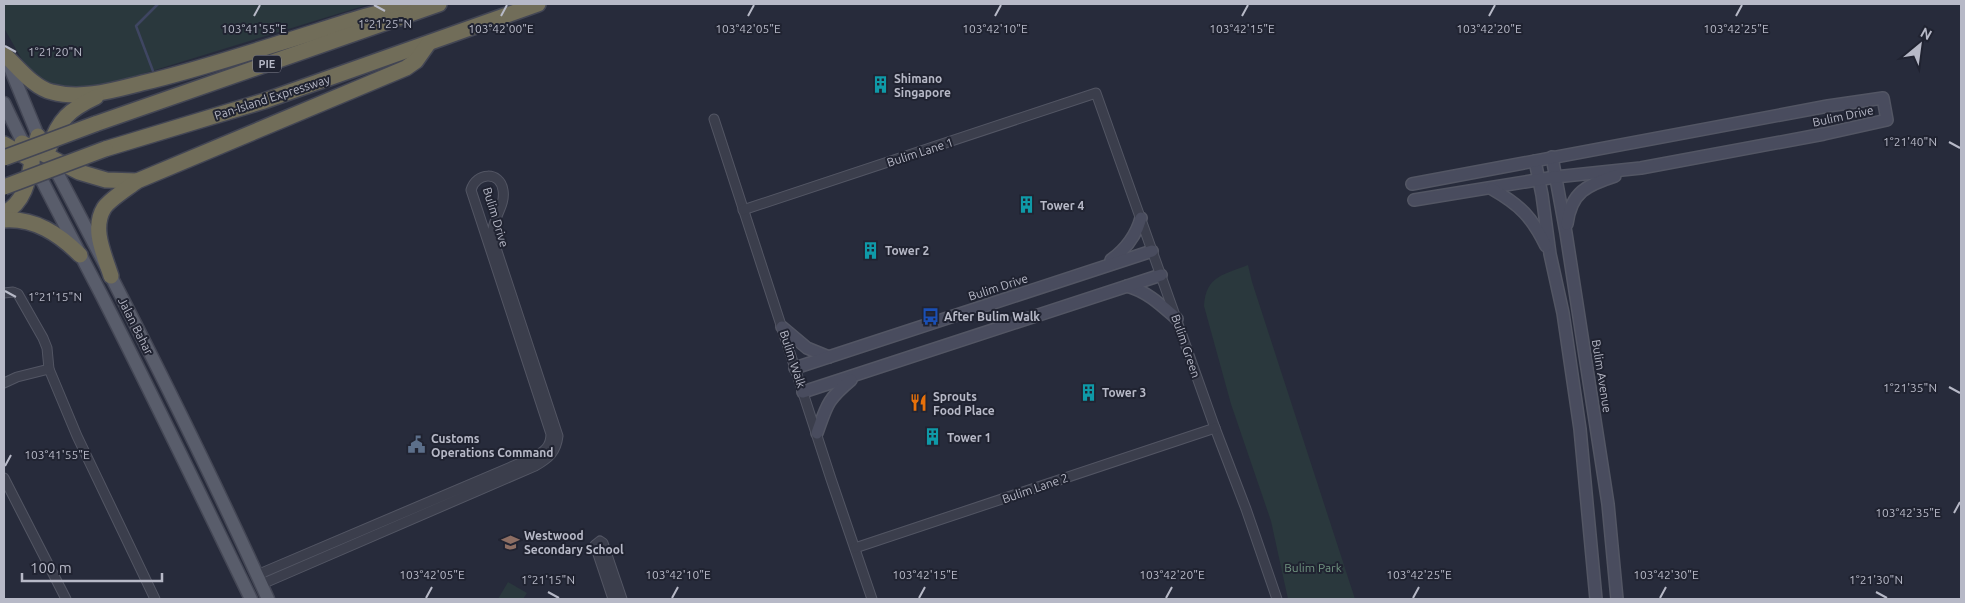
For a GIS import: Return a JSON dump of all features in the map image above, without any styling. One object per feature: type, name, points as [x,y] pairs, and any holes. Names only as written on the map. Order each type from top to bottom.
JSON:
[{"type":"highway","points":[[4,54],[32,81],[50,92],[80,95],[175,75],[342,23],[400,7],[421,4]]},
{"type":"highway","name":"PIE","points":[[4,158],[439,4]]},
{"type":"highway","name":"Pan-Island Expressway","points":[[4,187],[105,149],[264,101],[538,4]]},
{"type":"highway","points":[[111,276],[99,237],[99,224],[104,208],[137,181],[406,68],[416,61],[428,44]]},
{"type":"highway","points":[[4,213],[18,202],[25,191],[37,155],[53,136],[63,119],[77,106],[111,90]]},
{"type":"highway","points":[[4,144],[106,180],[137,181]]},
{"type":"highway","points":[[37,155],[58,173]]},
{"type":"highway","points":[[4,220],[23,220],[46,228],[63,239],[80,255]]},
{"type":"main road","name":"Jalan Bahar","points":[[4,54],[37,155],[80,255],[252,599]]},
{"type":"main road","name":"Jalan Bahar","points":[[4,103],[37,155]]},
{"type":"main road","name":"Jalan Bahar","points":[[58,173],[198,449],[268,599]]},
{"type":"main road","points":[[184,460],[191,464],[197,461],[198,449]]},
{"type":"street","name":"Bulim Lane 1","points":[[744,210],[1096,93]]},
{"type":"street","name":"Bulim Green","points":[[1096,93],[1277,599]]},
{"type":"street","name":"Bulim Drive","points":[[1884,98],[1887,120],[1824,134],[1641,168],[1555,177],[1492,189],[1414,200],[1412,184],[1535,161],[1828,106],[1884,98]]},
{"type":"street","name":"Bulim Walk","points":[[714,119],[872,599]]},
{"type":"street","name":"Bulim Avenue","points":[[1552,157],[1566,233],[1608,504],[1617,599]]},
{"type":"street","points":[[1535,161],[1550,254],[1563,313],[1580,429],[1596,599]]},
{"type":"street","points":[[1566,233],[1568,213],[1573,202],[1591,184],[1641,168]]},
{"type":"street","name":"Bulim Drive","points":[[493,176],[498,180],[503,189],[503,200],[492,226],[493,240],[558,436],[552,454],[535,466],[259,580],[532,458],[548,448],[551,434],[471,190],[473,183],[479,178],[493,176]]},
{"type":"street","points":[[1492,189],[1524,210],[1537,228],[1550,254]]},
{"type":"street","points":[[1102,267],[1122,252],[1135,234],[1141,218]]},
{"type":"street","name":"Bulim Drive","points":[[795,368],[1152,251]]},
{"type":"street","points":[[804,392],[1161,275]]},
{"type":"street","points":[[1127,286],[1139,289],[1148,295],[1176,319]]},
{"type":"street","points":[[4,293],[13,292],[22,299],[47,348],[49,370],[77,436],[155,599]]},
{"type":"street","points":[[782,327],[807,348],[829,357]]},
{"type":"street","points":[[4,383],[17,377],[49,370]]},
{"type":"street","points":[[817,434],[828,402],[835,393],[856,376]]},
{"type":"street","name":"Bulim Lane 2","points":[[854,548],[1215,428]]},
{"type":"street","points":[[4,478],[66,599]]},
{"type":"street","points":[[613,599],[595,545],[600,541],[603,543],[622,599]]},
{"type":"green space","points":[[4,4],[370,4],[116,82],[73,88],[50,84],[36,77],[21,58],[4,28]]},
{"type":"green space","name":"Bulim Park","points":[[1248,265],[1355,599],[1288,599],[1271,521],[1231,404],[1204,306],[1205,296],[1212,282],[1224,274]]},
{"type":"green space","points":[[508,582],[527,593],[523,599],[498,599]]},
{"type":"waterway","points":[[153,71],[136,26],[158,4]]},
{"type":"place","name":"Shimano Singapore","points":[[880,85]]},
{"type":"place","name":"Tower 4","points":[[1026,205]]},
{"type":"place","name":"Tower 2","points":[[871,250]]},
{"type":"place","name":"After Bulim Walk","points":[[930,316]]},
{"type":"place","name":"Tower 3","points":[[1088,392]]},
{"type":"place","name":"Sprouts Food Place","points":[[919,403]]},
{"type":"place","name":"Tower 1","points":[[933,437]]},
{"type":"place","name":"Customs Operations Command","points":[[417,445]]},
{"type":"place","name":"Westwood Secondary School","points":[[510,542]]}]
